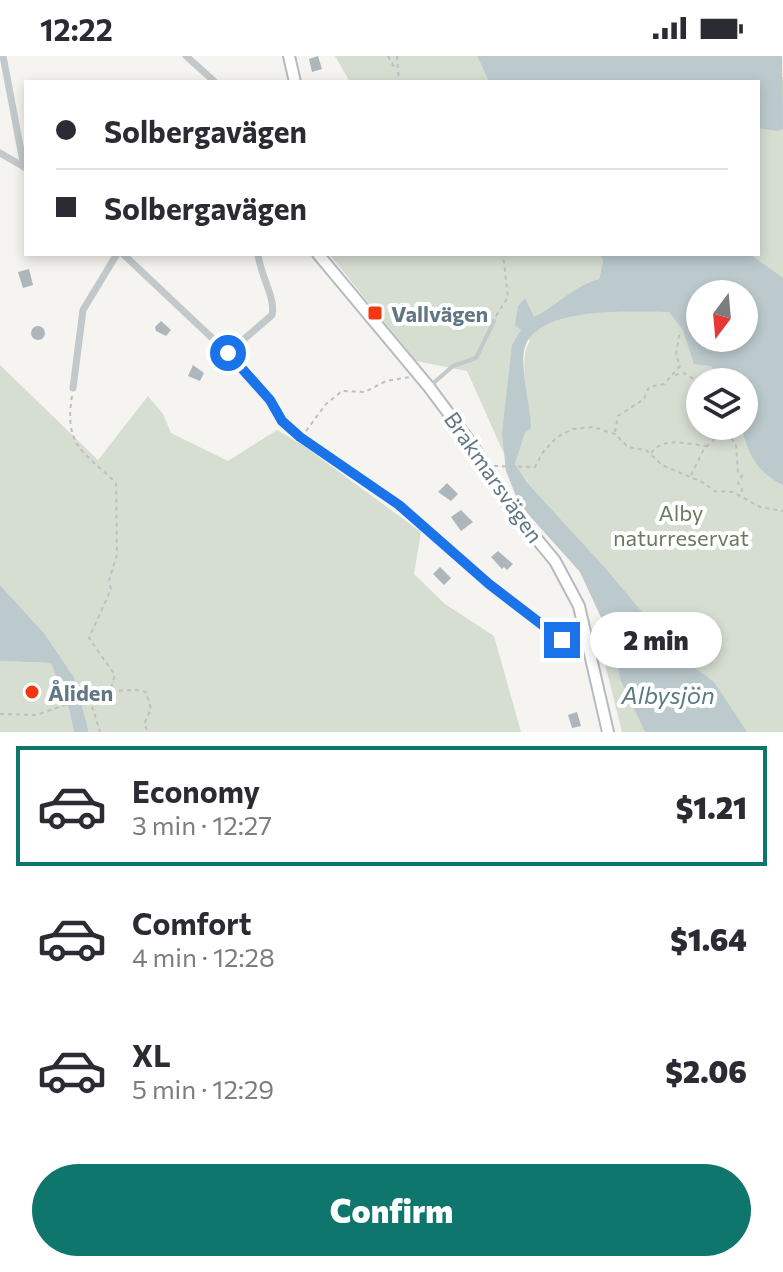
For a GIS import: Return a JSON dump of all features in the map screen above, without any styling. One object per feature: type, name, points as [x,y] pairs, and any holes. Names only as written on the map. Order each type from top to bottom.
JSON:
[{"type":"street","points":[[3,56],[24,162]]},
{"type":"street","points":[[186,56],[213,80]]},
{"type":"street","points":[[289,56],[295,80]]},
{"type":"street","points":[[0,153],[24,166]]},
{"type":"street","points":[[73,388],[83,310],[116,256]]},
{"type":"street","points":[[125,256],[228,353],[270,400],[282,421],[300,437],[391,498],[478,576],[551,632],[587,651]]},
{"type":"street","points":[[228,353],[272,315],[272,298],[259,270],[258,256]]},
{"type":"street","name":"Brakmarsvägen","points":[[320,256],[429,387],[473,446],[506,502],[555,561],[579,606],[608,732]]},
{"type":"lane","points":[[429,387],[453,366],[476,358],[494,321]]},
{"type":"path","points":[[388,56],[398,80]]},
{"type":"path","points":[[396,73],[397,56]]},
{"type":"path","points":[[494,321],[508,297],[503,256]]},
{"type":"path","points":[[615,434],[618,416],[644,399],[649,387],[664,384],[680,366],[676,354],[680,331]]},
{"type":"path","points":[[674,375],[686,374]]},
{"type":"path","points":[[300,437],[336,394],[342,391],[365,392],[386,381],[419,375]]},
{"type":"path","points":[[73,388],[68,419],[73,441],[116,483],[117,554],[109,581],[111,589],[89,638],[115,675],[110,691]]},
{"type":"path","points":[[502,467],[535,467],[543,452],[557,437],[573,429],[593,427],[615,434],[628,447],[646,450],[662,465],[690,476],[714,491],[733,492],[760,507],[783,511]]},
{"type":"path","points":[[690,476],[714,440]]},
{"type":"path","points":[[732,440],[736,444],[738,473],[742,476],[738,483],[742,489],[741,496]]},
{"type":"path","points":[[650,454],[656,446],[665,443],[683,441],[708,446]]},
{"type":"path","points":[[0,714],[36,715],[89,696],[136,690],[146,692],[151,709],[144,724],[148,732]]},
{"type":"path","points":[[89,696],[100,732]]},
{"type":"green space","points":[[335,56],[477,56],[488,80],[349,80]]},
{"type":"green space","name":"Alby naturreservat","points":[[783,77],[783,732],[622,732],[596,628],[622,610],[527,499],[528,482],[515,464],[525,433],[531,427],[524,370],[530,341],[521,330],[502,433],[505,456],[467,371],[416,361],[331,256],[601,256],[603,261],[599,279],[575,288],[664,256],[760,256],[760,82]]},
{"type":"green space","points":[[0,365],[98,460],[148,396],[163,414],[171,433],[228,461],[277,430],[301,444],[421,532],[414,574],[445,604],[494,636],[521,732],[89,732],[74,677],[44,633],[0,585]]},
{"type":"green space","points":[[0,661],[51,663],[69,709],[74,732],[0,732]]},
{"type":"water","points":[[477,56],[782,56],[783,129],[760,128],[760,80],[488,80]]},
{"type":"water","name":"Albysjön","points":[[601,256],[753,256],[783,278],[783,485],[754,461],[745,440],[758,440],[758,368],[712,368],[694,364],[690,352],[758,352],[758,280],[686,280],[686,339],[669,312],[611,312],[567,317],[534,333],[525,347],[524,355],[531,428],[525,433],[515,464],[530,486],[606,569],[679,656],[714,682],[747,732],[645,732],[621,681],[611,639],[580,572],[519,504],[506,471],[502,433],[512,345],[521,330],[515,325],[518,306],[525,298],[534,317],[582,286],[599,279],[603,261]]},
{"type":"water","points":[[0,585],[44,633],[74,677],[89,732],[74,732],[69,709],[51,663],[0,661]]},
{"type":"building","points":[[318,56],[322,69],[312,72],[309,59]]},
{"type":"building","points":[[29,269],[33,285],[23,288],[18,272]]},
{"type":"building","points":[[161,321],[171,330],[166,336],[156,331],[155,327]]},
{"type":"building","points":[[38,326],[45,333],[38,340],[31,333]]},
{"type":"building","points":[[193,365],[204,373],[200,381],[188,376]]},
{"type":"building","points":[[447,483],[458,494],[451,501],[438,492]]},
{"type":"building","points":[[461,510],[473,522],[461,531],[451,517]]},
{"type":"building","points":[[498,551],[513,564],[507,570],[491,557]]},
{"type":"building","points":[[440,567],[451,578],[444,585],[433,574]]},
{"type":"building","points":[[577,712],[581,726],[572,728],[568,715]]},
{"type":"place","name":"Vallvägen","points":[[375,313]]},
{"type":"place","name":"Åliden","points":[[32,692]]},
{"type":"route","points":[[228,353],[270,400],[282,421],[300,437],[399,505],[456,558],[562,640]]}]
